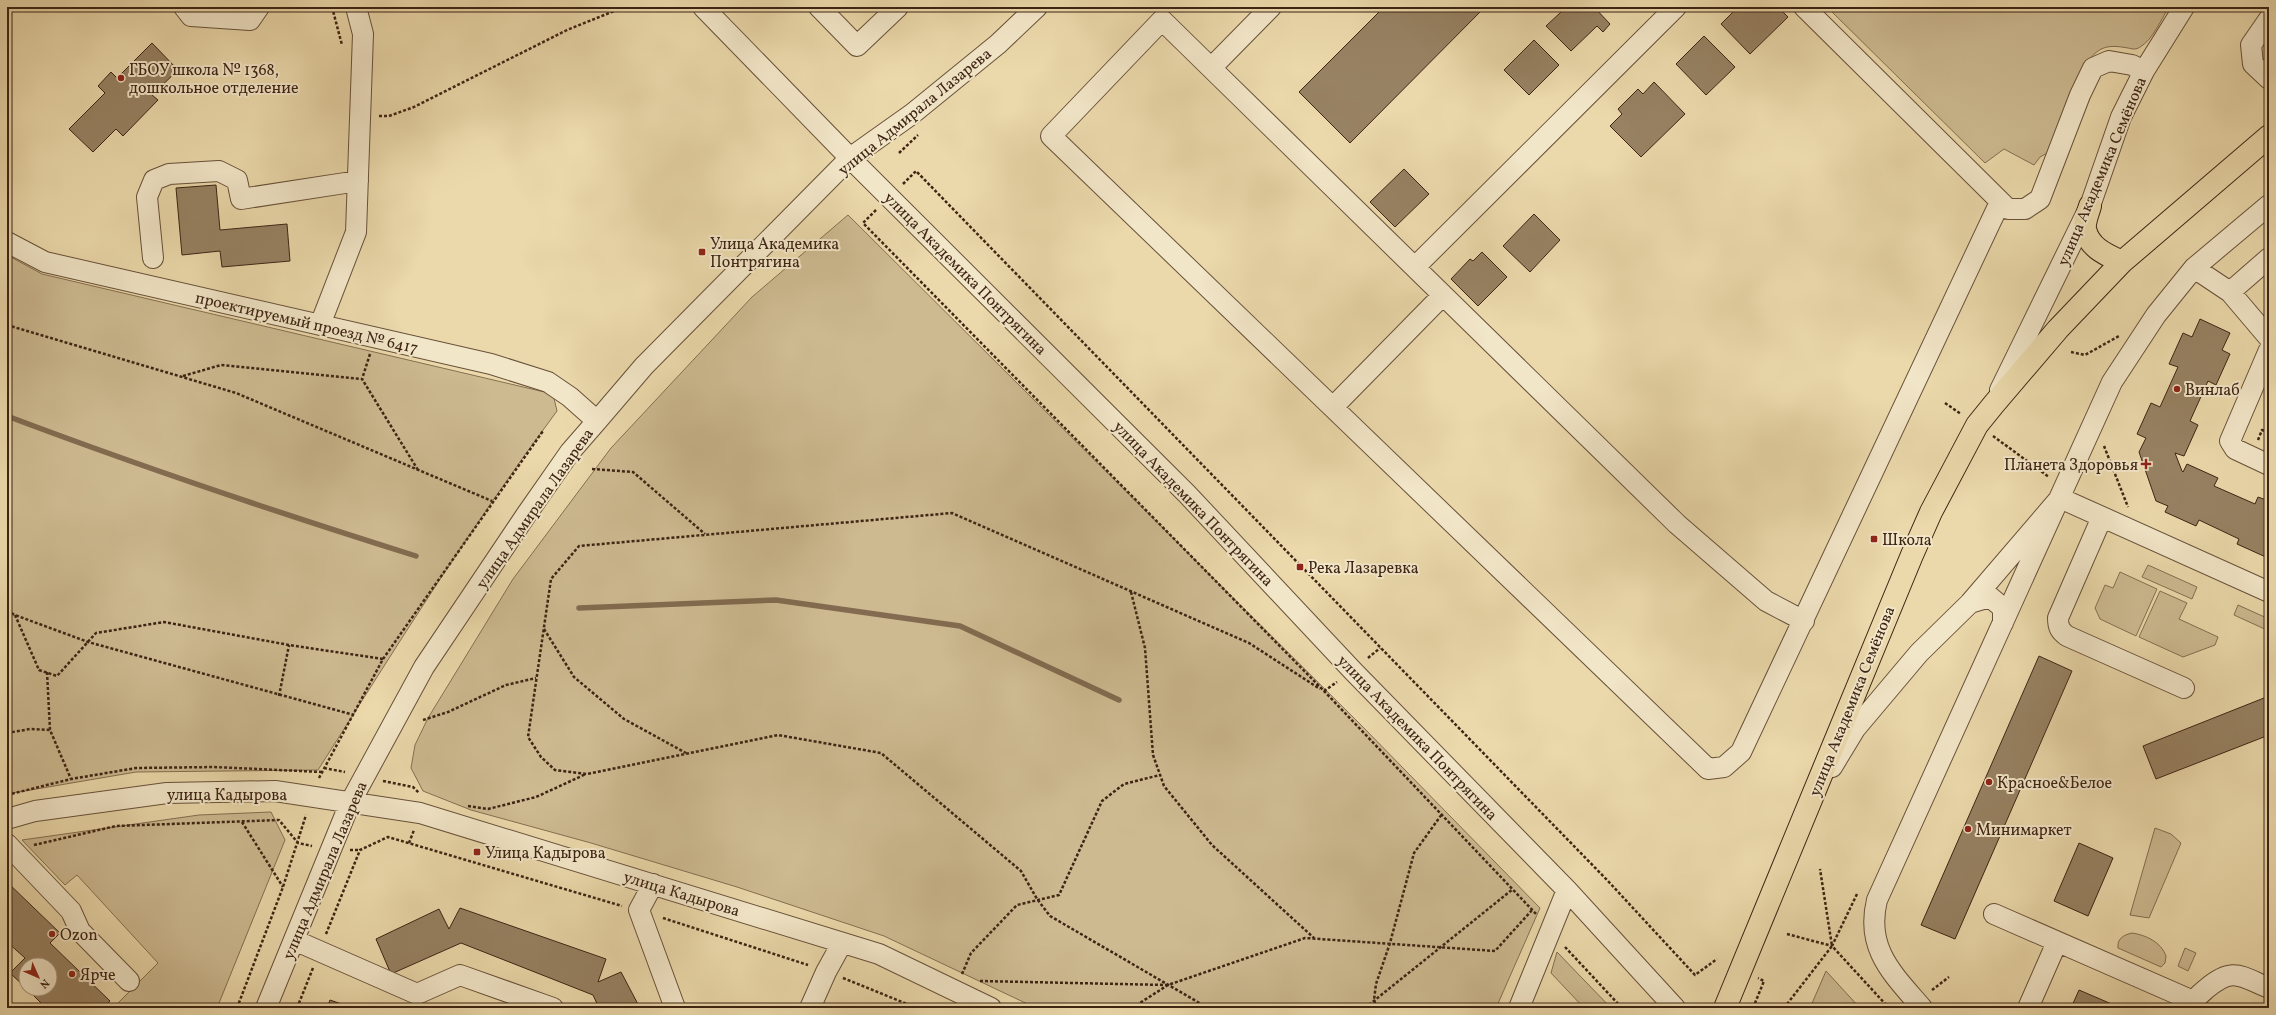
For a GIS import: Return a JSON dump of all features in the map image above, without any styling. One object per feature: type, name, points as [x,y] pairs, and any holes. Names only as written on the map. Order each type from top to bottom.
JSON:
[{"type":"main road","name":"улица Академика Семёнова","points":[[1725,1008],[1930,512],[1977,425],[2058,329],[2122,262],[2269,136]]},
{"type":"main road","points":[[2090,206],[2085,228],[2090,238],[2098,250],[2122,262]]},
{"type":"street","points":[[184,7],[191,16],[250,20],[259,7]]},
{"type":"street","points":[[320,325],[356,232],[363,34],[356,7]]},
{"type":"street","name":"улица Академика Понтрягина","points":[[703,7],[850,158],[1187,494],[1353,671],[1566,890],[1676,1008]]},
{"type":"street","points":[[819,7],[857,46],[898,7]]},
{"type":"street","name":"улица Адмирала Лазарева","points":[[266,1008],[350,803],[424,668],[530,509],[570,452],[644,366],[850,158],[912,114],[998,44],[1036,7]]},
{"type":"street","points":[[1211,68],[1271,7]]},
{"type":"street","points":[[1415,267],[1676,7]]},
{"type":"street","points":[[1804,7],[2008,209],[2025,209],[2040,199],[2080,95],[2093,68],[2109,61],[2132,65],[2144,71]]},
{"type":"street","name":"улица Академика Семёнова","points":[[1994,404],[2090,206],[2121,117],[2144,71],[2184,7]]},
{"type":"street","points":[[2269,19],[2251,46],[2253,64],[2269,79]]},
{"type":"street","points":[[1804,621],[1766,601],[1677,524],[1162,20],[1051,136],[1708,769],[1724,768],[1742,752],[1804,621],[2000,202]]},
{"type":"street","points":[[153,258],[147,197],[154,180],[169,174],[218,171],[237,180],[240,199],[358,181]]},
{"type":"street","points":[[1922,1008],[1896,978],[1882,958],[1873,933],[1873,915],[1877,900],[2112,382],[2156,315],[2194,268],[2269,205]]},
{"type":"street","name":"проектируемый проезд № 6417","points":[[7,242],[45,262],[491,364],[536,378],[560,390],[597,421]]},
{"type":"street","points":[[2230,292],[2269,258]]},
{"type":"street","points":[[2194,268],[2230,292],[2269,338]]},
{"type":"street","points":[[1332,408],[1443,295]]},
{"type":"street","points":[[2269,350],[2230,441],[2234,449],[2269,465]]},
{"type":"street","points":[[2060,498],[2269,592]]},
{"type":"street","points":[[1806,810],[1855,729],[1919,653],[1970,603],[2060,498]]},
{"type":"street","points":[[2102,517],[2058,618],[2058,625],[2061,632],[2184,688]]},
{"type":"street","points":[[1970,603],[1990,597],[2003,608],[2003,623]]},
{"type":"street","name":"улица Кадырова","points":[[7,819],[35,811],[167,793],[276,791],[420,813],[879,954],[991,1008]]},
{"type":"street","points":[[9,847],[71,911],[80,931],[129,981]]},
{"type":"street","points":[[653,884],[638,910],[675,1008]]},
{"type":"street","points":[[1519,1008],[1566,890]]},
{"type":"street","points":[[1994,914],[2191,1004],[2219,978],[2231,975],[2241,976],[2269,988]]},
{"type":"street","points":[[294,940],[417,994],[460,975],[553,1008]]},
{"type":"street","points":[[2028,1008],[2057,942]]},
{"type":"street","points":[[810,1008],[826,972],[842,943]]},
{"type":"path","points":[[360,116],[389,116],[414,106],[567,30],[624,7]]},
{"type":"path","points":[[1622,1008],[1550,931],[1533,909],[1325,692],[863,223],[916,171],[1608,881],[1695,975],[1717,959]]},
{"type":"path","points":[[7,325],[236,393],[492,501]]},
{"type":"path","points":[[2071,352],[2085,355],[2124,333]]},
{"type":"path","points":[[362,379],[376,337]]},
{"type":"path","points":[[181,377],[221,365],[362,379]]},
{"type":"path","points":[[362,379],[418,470]]},
{"type":"path","points":[[237,1008],[283,887],[312,797],[324,768],[383,659],[492,501],[543,431]]},
{"type":"path","points":[[2104,445],[2138,533]]},
{"type":"path","points":[[2011,449],[2036,466]]},
{"type":"path","points":[[592,469],[633,472],[706,535]]},
{"type":"path","points":[[587,774],[555,770],[541,757],[528,737],[551,580],[579,546],[952,513],[1250,643],[1325,692]]},
{"type":"path","points":[[1131,591],[1145,648],[1153,755],[1164,786],[1212,845],[1314,938]]},
{"type":"path","points":[[7,611],[15,616],[88,642],[279,696],[354,715]]},
{"type":"path","points":[[15,616],[39,670],[58,676],[96,633],[164,622],[289,645],[383,659]]},
{"type":"path","points":[[544,629],[574,677],[624,719],[687,753]]},
{"type":"path","points":[[279,696],[289,645]]},
{"type":"path","points":[[1325,692],[1380,648]]},
{"type":"path","points":[[47,672],[50,730],[71,779]]},
{"type":"path","points":[[423,720],[448,712],[506,684],[536,678]]},
{"type":"path","points":[[7,733],[30,729],[50,730]]},
{"type":"path","points":[[466,806],[488,809],[495,808],[536,797],[587,774],[778,735],[881,753],[1021,871],[1037,900],[1050,916],[1208,1008]]},
{"type":"path","points":[[959,981],[972,953],[1017,905],[1059,895],[1102,801],[1124,784],[1160,775]]},
{"type":"path","points":[[1376,1008],[1374,1000],[1376,984],[1390,943],[1414,853],[1442,814]]},
{"type":"path","points":[[9,847],[116,826],[279,820],[298,843],[330,850],[360,850],[388,836],[787,956],[917,1008]]},
{"type":"path","points":[[242,822],[283,887]]},
{"type":"path","points":[[296,1008],[360,850]]},
{"type":"path","points":[[1784,1008],[1832,946],[1820,869]]},
{"type":"path","points":[[1365,1008],[1513,889]]},
{"type":"path","points":[[1132,1008],[1168,985],[1306,938],[1495,951],[1533,909]]},
{"type":"path","points":[[1787,934],[1832,946]]},
{"type":"path","points":[[1933,990],[1949,977]]},
{"type":"path","points":[[974,981],[1168,985]]},
{"type":"path","points":[[1753,1008],[1764,981]]},
{"type":"shaded area","points":[[1827,7],[2169,7],[2153,34],[2145,44],[2137,49],[2114,46],[2108,47],[2103,48],[2094,54],[2085,65],[2051,151],[2040,157],[2034,165],[2004,149],[1985,163]]},
{"type":"shaded area","points":[[848,215],[1361,725],[1540,908],[1496,1008],[1036,1008],[884,936],[737,887],[591,843],[471,810],[423,791],[411,768],[415,745],[428,718],[513,579],[611,448],[752,297]]},
{"type":"shaded area","points":[[7,255],[42,274],[553,394],[557,411],[525,454],[464,543],[318,770],[136,772],[7,794]]},
{"type":"shaded area","points":[[2148,565],[2197,587],[2192,599],[2142,577]]},
{"type":"shaded area","points":[[2120,572],[2157,589],[2136,636],[2100,619],[2095,608],[2105,585],[2113,588]]},
{"type":"shaded area","points":[[2160,591],[2187,603],[2179,619],[2218,637],[2215,645],[2183,657],[2139,637]]},
{"type":"shaded area","points":[[2238,605],[2269,619],[2269,631],[2234,615]]},
{"type":"shaded area","points":[[271,812],[285,840],[217,1008],[113,1008],[158,963],[77,875],[65,885],[22,840],[199,815]]},
{"type":"shaded area","points":[[2155,828],[2171,834],[2181,843],[2149,918],[2130,915]]},
{"type":"shaded area","points":[[2132,933],[2148,937],[2161,947],[2166,956],[2165,963],[2161,967],[2118,948],[2118,942],[2121,938]]},
{"type":"shaded area","points":[[2185,948],[2196,953],[2188,971],[2178,966]]},
{"type":"shaded area","points":[[1557,952],[1611,1008],[1584,1008],[1551,973]]},
{"type":"shaded area","points":[[1826,971],[1860,1008],[1810,1008]]},
{"type":"building","points":[[1384,7],[1485,7],[1350,143],[1299,92]]},
{"type":"building","points":[[1559,7],[1594,7],[1610,24],[1603,32],[1597,26],[1571,51],[1546,26],[1561,12],[1557,9]]},
{"type":"building","points":[[1738,7],[1778,7],[1788,17],[1750,54],[1721,24]]},
{"type":"building","points":[[1704,36],[1735,67],[1706,95],[1676,64]]},
{"type":"building","points":[[1534,40],[1559,65],[1529,95],[1504,70]]},
{"type":"building","points":[[152,43],[178,70],[152,95],[158,100],[123,136],[116,129],[93,152],[69,129],[105,93],[98,86],[111,72],[117,78]]},
{"type":"building","points":[[1654,82],[1685,114],[1641,157],[1610,126],[1622,114],[1618,109],[1638,89],[1643,94]]},
{"type":"building","points":[[1404,169],[1429,194],[1395,227],[1370,202]]},
{"type":"building","points":[[216,185],[220,230],[287,224],[290,261],[222,267],[220,251],[182,255],[176,188]]},
{"type":"building","points":[[1534,214],[1560,240],[1530,272],[1503,246]]},
{"type":"building","points":[[1482,252],[1507,277],[1478,306],[1451,279],[1470,259],[1473,261]]},
{"type":"building","points":[[2200,319],[2230,333],[2222,350],[2230,354],[2216,385],[2208,381],[2190,421],[2198,425],[2184,456],[2175,453],[2183,472],[2187,464],[2218,478],[2214,486],[2255,504],[2258,497],[2269,501],[2268,558],[2237,544],[2239,539],[2199,520],[2196,526],[2165,512],[2168,506],[2156,501],[2139,452],[2146,438],[2137,434],[2151,403],[2160,407],[2178,367],[2169,364],[2183,333],[2192,337]]},
{"type":"building","points":[[2039,656],[2072,671],[1955,939],[1921,925]]},
{"type":"building","points":[[2269,696],[2269,735],[2156,779],[2143,746]]},
{"type":"building","points":[[2079,843],[2113,858],[2088,916],[2054,901]]},
{"type":"building","points":[[7,882],[60,933],[50,943],[110,1001],[103,1008],[46,1008],[35,997],[58,997],[58,957],[24,957],[7,942]]},
{"type":"building","points":[[460,908],[606,959],[598,982],[621,972],[640,1008],[599,1008],[593,995],[461,943],[391,974],[376,939],[439,909],[449,929]]},
{"type":"building","points":[[18,965],[18,980],[10,973]]},
{"type":"building","points":[[2079,990],[2121,1008],[2071,1008]]},
{"type":"building","points":[[330,1000],[353,1008],[327,1008]]},
{"type":"waterway","points":[[7,416],[211,489],[416,556]]},
{"type":"waterway","points":[[579,608],[776,600],[960,626],[1119,700]]},
{"type":"place","name":"ГБОУ школа № 1368, дошкольное отделение","points":[[121,78]]},
{"type":"place","name":"Улица Академика Понтрягина","points":[[702,252]]},
{"type":"place","name":"Винлаб","points":[[2177,389]]},
{"type":"place","name":"Планета Здоровья","points":[[2146,464]]},
{"type":"place","name":"Школа","points":[[1874,539]]},
{"type":"place","name":"Река Лазаревка","points":[[1300,567]]},
{"type":"place","name":"Красное&Белое","points":[[1989,782]]},
{"type":"place","name":"Минимаркет","points":[[1968,829]]},
{"type":"place","name":"Улица Кадырова","points":[[477,852]]},
{"type":"place","name":"Ozon","points":[[52,934]]},
{"type":"place","name":"Ярче","points":[[72,974]]}]
